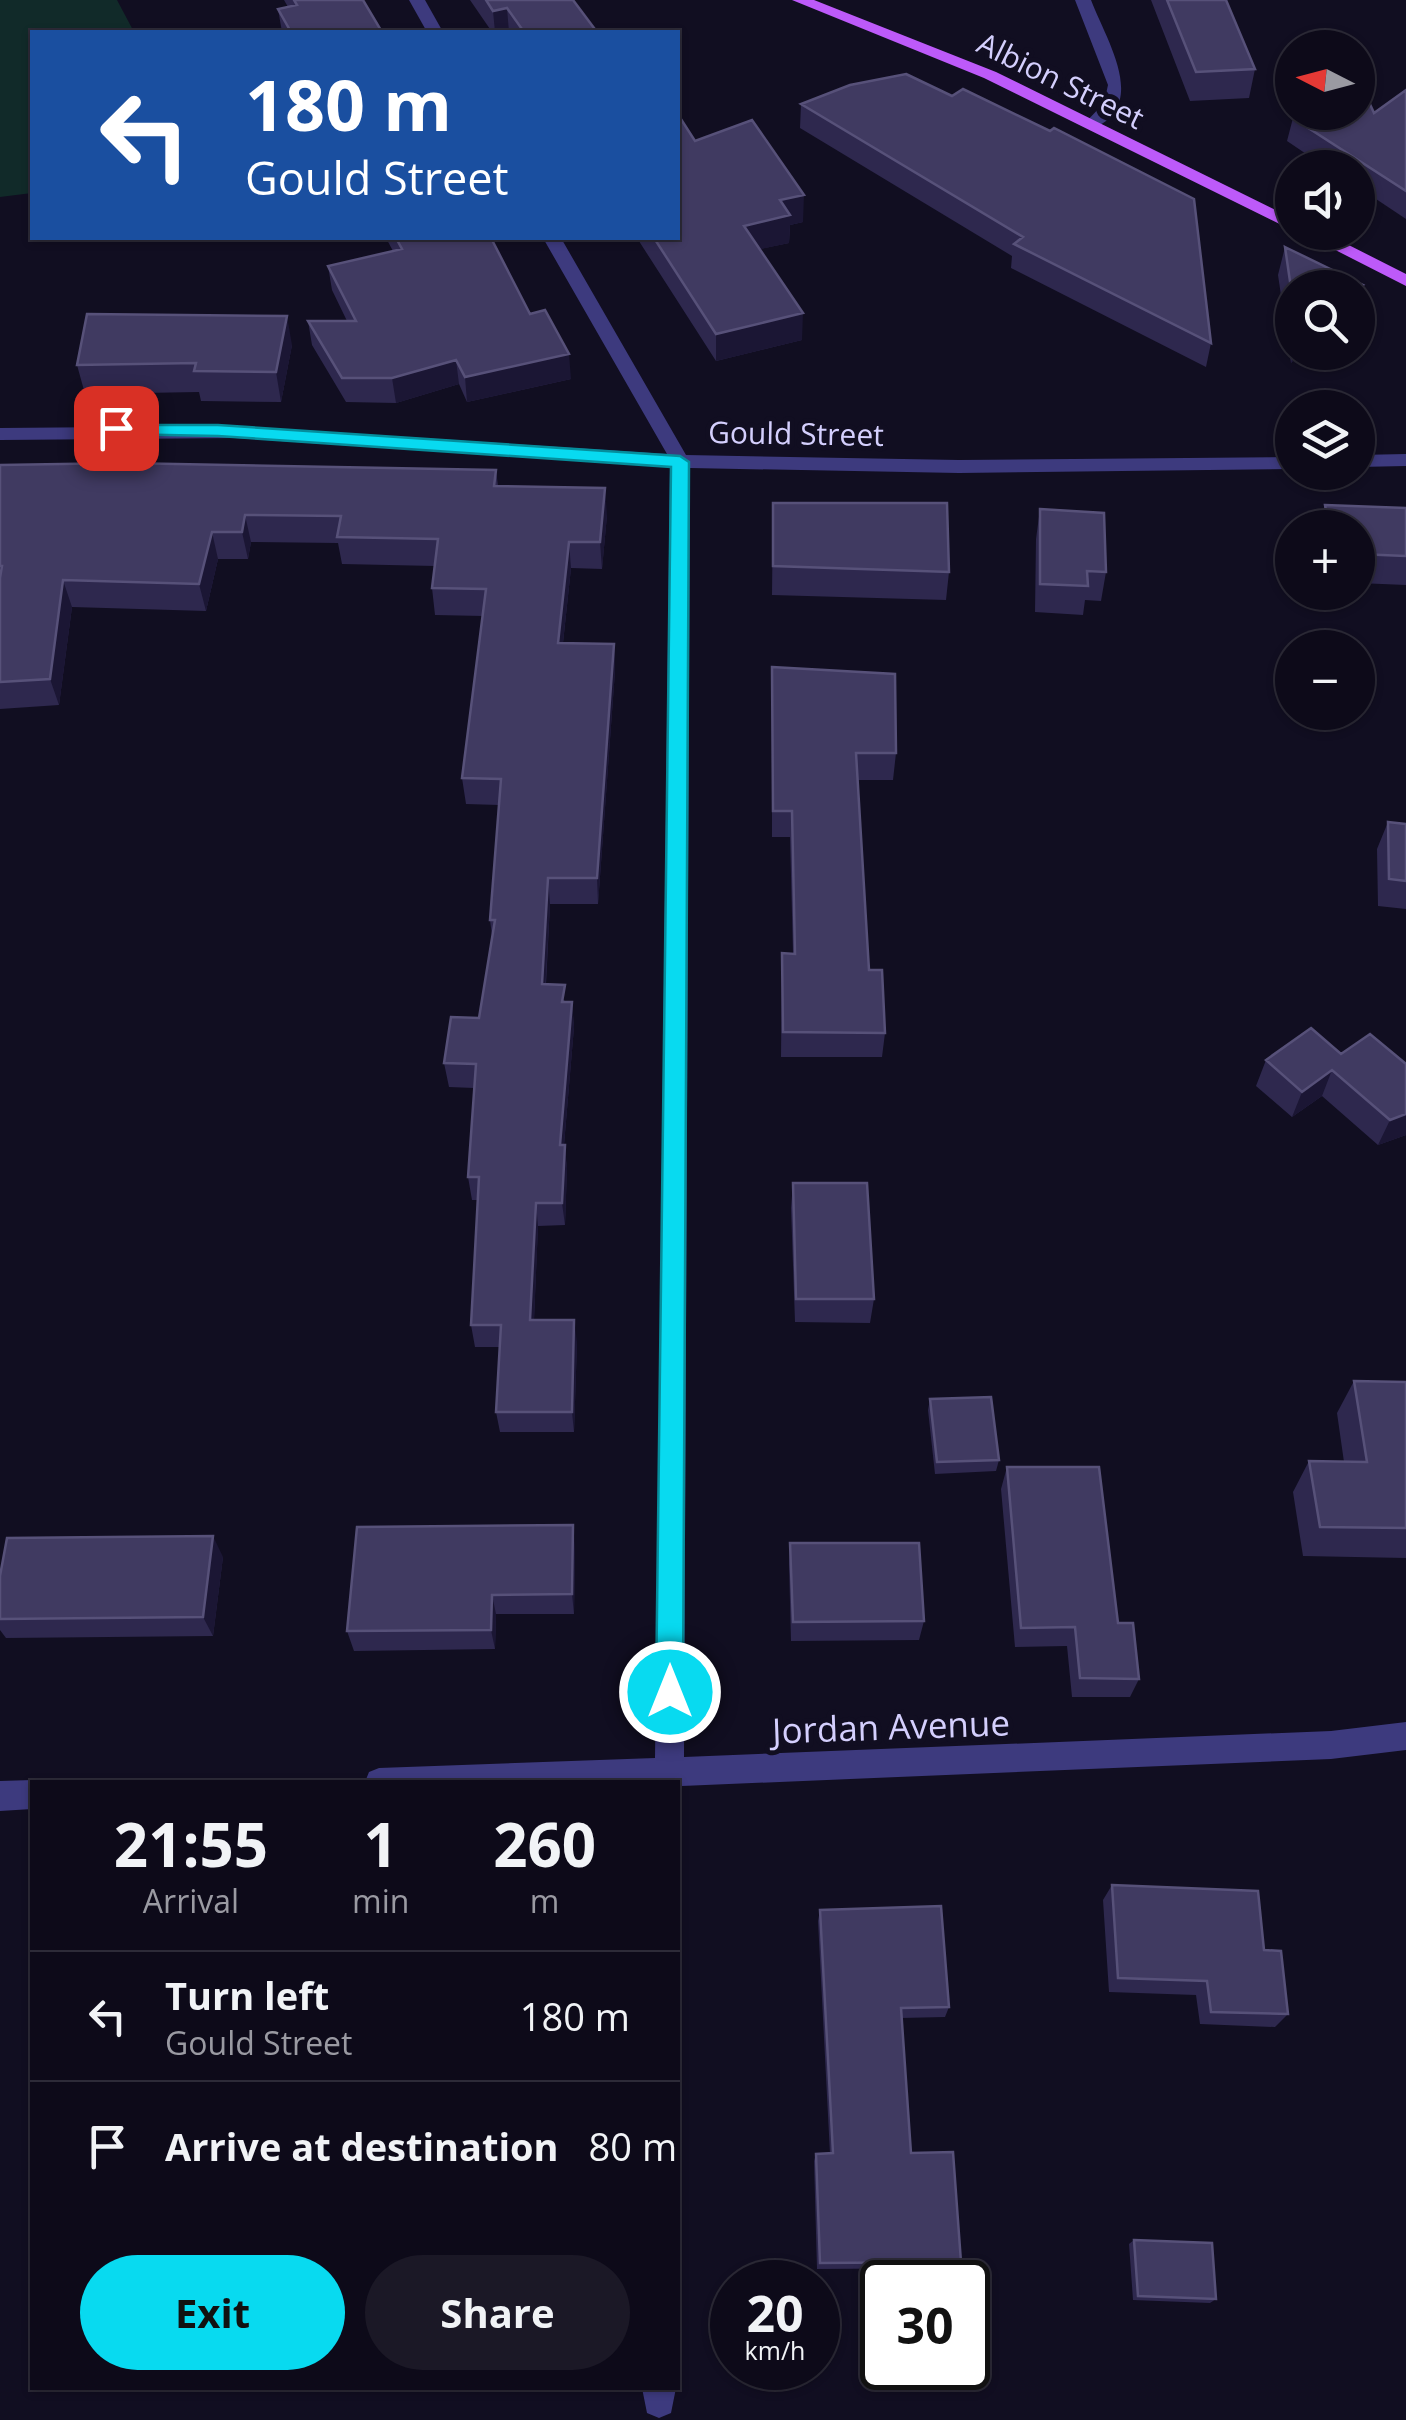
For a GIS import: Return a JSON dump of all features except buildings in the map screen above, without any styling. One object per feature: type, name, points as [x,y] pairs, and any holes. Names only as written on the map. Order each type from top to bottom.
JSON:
[{"type":"main road","name":"Albion Street","points":[[800,0],[947,56],[1275,216]]},
{"type":"main road","points":[[1344,250],[1406,281]]},
{"type":"street","points":[[416,0],[434,30]]},
{"type":"street","points":[[1083,0],[1116,85],[1112,104],[1092,124]]},
{"type":"street","points":[[553,240],[680,462],[669,1777]]},
{"type":"street","name":"Gould Street","points":[[0,434],[116,428],[218,431],[680,462],[1275,462]]},
{"type":"street","points":[[1375,461],[1406,460]]},
{"type":"street","name":"Jordan Avenue","points":[[495,1780],[669,1777],[1286,1747],[1406,1736]]},
{"type":"street","points":[[0,1796],[30,1795]]},
{"type":"green space","points":[[0,0],[117,0],[133,30],[30,30],[30,193],[0,197]]},
{"type":"route","points":[[116,428],[218,431],[680,462],[670,1692]]}]
